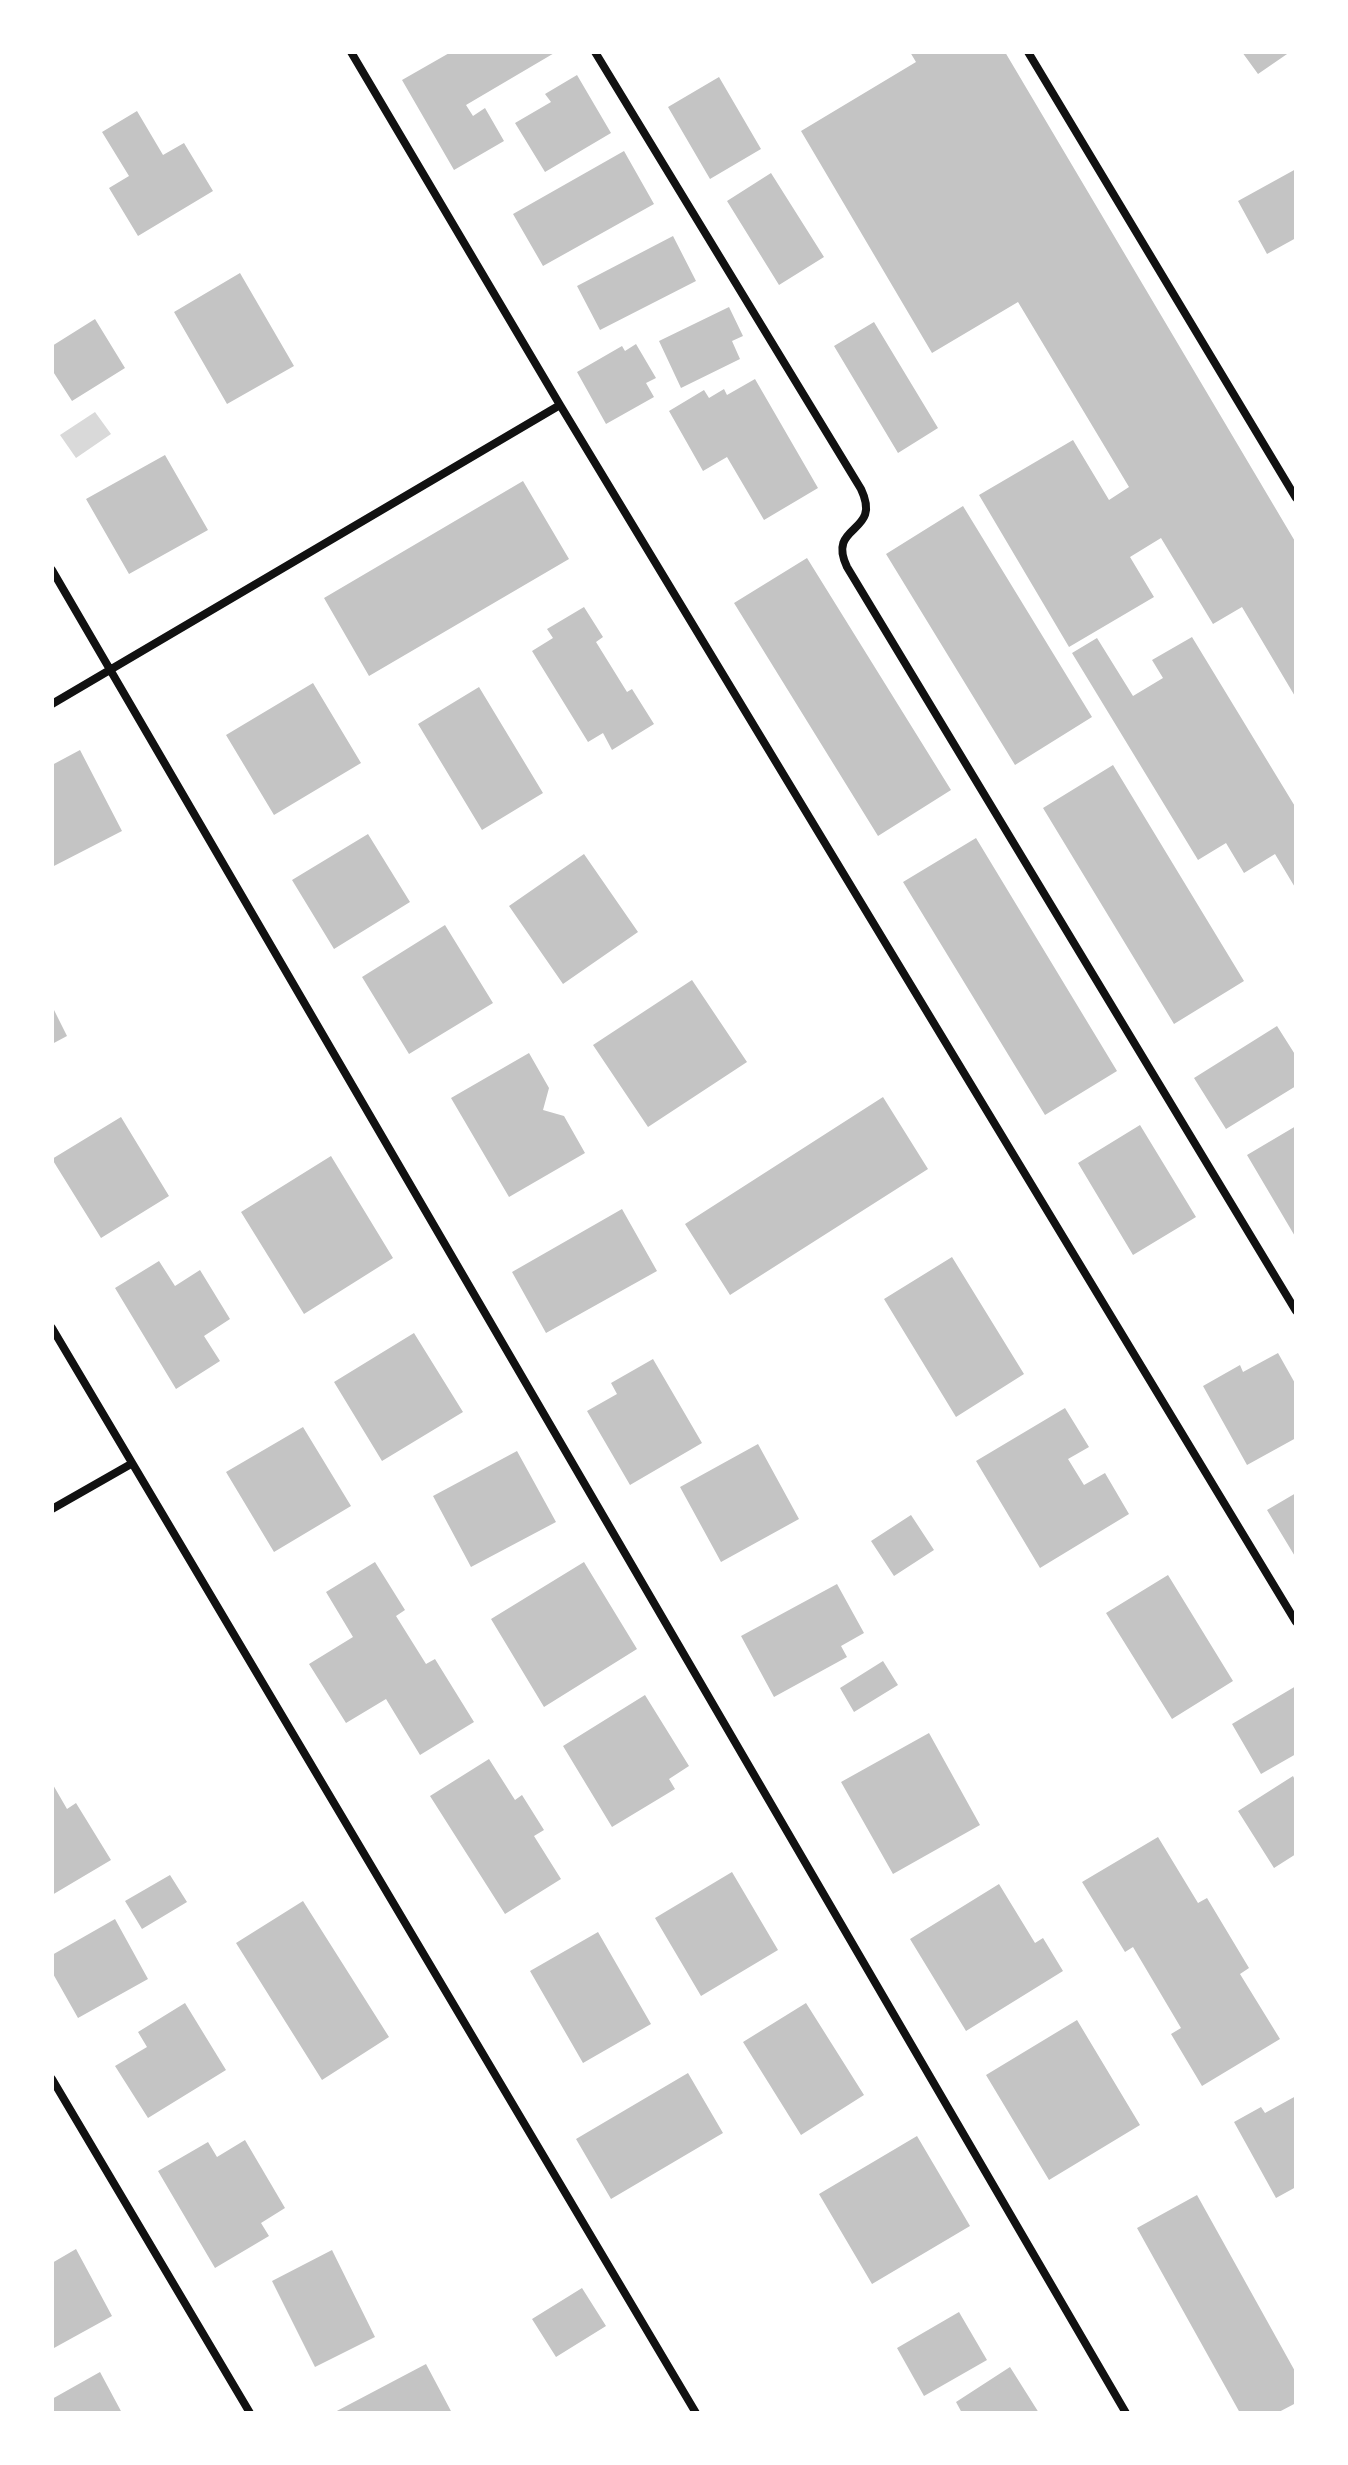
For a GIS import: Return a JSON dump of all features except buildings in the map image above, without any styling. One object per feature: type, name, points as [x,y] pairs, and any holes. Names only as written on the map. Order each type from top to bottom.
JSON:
[{"type":"street","points":[[351,52],[560,405],[1296,1622]]},
{"type":"street","points":[[595,52],[861,489],[866,501],[866,515],[842,543],[847,567],[1296,1311]]},
{"type":"street","points":[[1028,52],[1296,498]]},
{"type":"street","points":[[52,704],[560,405]]},
{"type":"street","points":[[52,570],[1126,2413]]},
{"type":"street","points":[[52,1328],[696,2413]]},
{"type":"street","points":[[52,1509],[131,1464]]},
{"type":"street","points":[[52,2079],[250,2413]]},
{"type":"shaded area","points":[[95,412],[111,434],[76,458],[60,435]]}]
